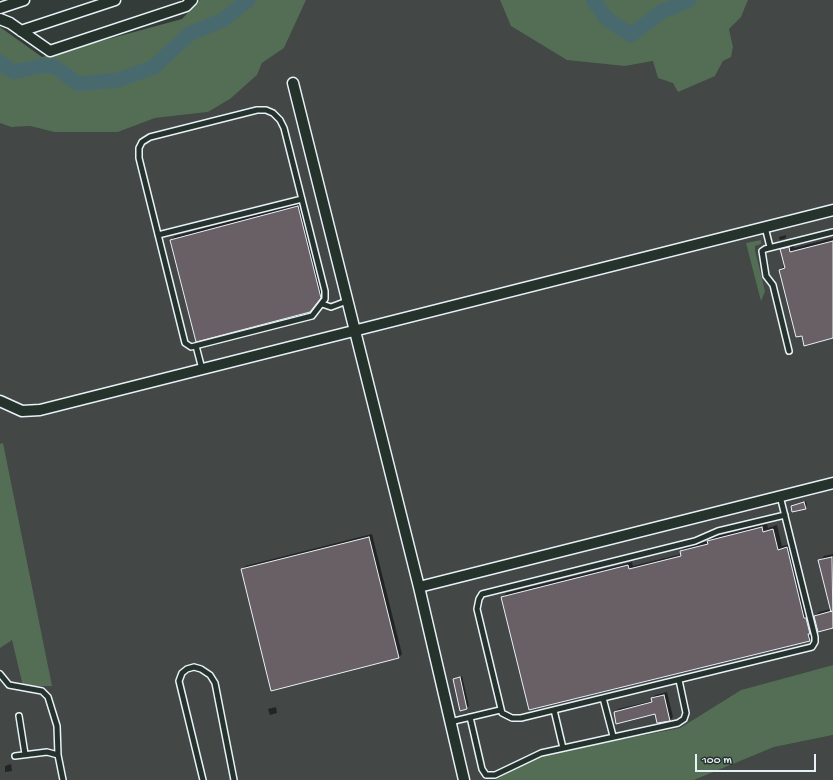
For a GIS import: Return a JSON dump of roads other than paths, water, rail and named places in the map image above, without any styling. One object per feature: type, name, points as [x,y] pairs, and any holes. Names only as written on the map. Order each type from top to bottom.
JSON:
[{"type":"street","points":[[0,8],[24,0]]},
{"type":"street","points":[[21,30],[115,0]]},
{"type":"street","points":[[0,19],[21,30],[50,51],[186,6],[192,0]]},
{"type":"street","points":[[293,83],[419,587],[464,780]]},
{"type":"street","points":[[0,401],[17,410],[34,411],[833,210]]},
{"type":"street","points":[[419,587],[833,483]]},
{"type":"lane","points":[[257,110],[269,111],[278,117],[284,128],[302,198],[325,291],[325,297],[322,304],[315,314],[309,317],[196,346],[188,346],[184,339],[138,155],[141,144],[150,137],[257,110]]},
{"type":"lane","points":[[158,235],[302,198]]},
{"type":"lane","points":[[766,227],[770,247]]},
{"type":"lane","points":[[789,351],[773,285],[766,276],[762,255],[763,250],[833,232]]},
{"type":"lane","points":[[322,304],[331,307],[347,301]]},
{"type":"lane","points":[[196,346],[202,369]]},
{"type":"lane","points":[[780,496],[785,515],[815,637],[814,645],[809,648],[554,710],[515,718],[505,716],[500,710],[477,609],[479,599],[482,594],[695,541],[718,531],[785,515]]},
{"type":"lane","points":[[202,780],[179,681],[182,673],[187,669],[194,667],[201,669],[210,675],[215,683],[234,780]]},
{"type":"lane","points":[[0,674],[9,685],[42,692],[48,697],[58,726],[58,755],[63,780]]},
{"type":"lane","points":[[470,717],[482,769],[488,775],[498,775],[539,754],[613,736],[674,724],[684,719],[686,713],[679,680]]},
{"type":"lane","points":[[603,698],[613,736]]},
{"type":"lane","points":[[450,722],[500,710]]},
{"type":"lane","points":[[554,710],[563,748]]},
{"type":"lane","points":[[19,716],[25,754]]},
{"type":"lane","points":[[15,756],[47,752],[58,755]]},
{"type":"waterway","points":[[0,62],[14,72],[41,66],[54,66],[78,84],[118,80],[154,67],[189,34],[223,20],[248,0]]},
{"type":"waterway","points":[[593,0],[607,19],[631,35],[661,12],[689,0]]}]
